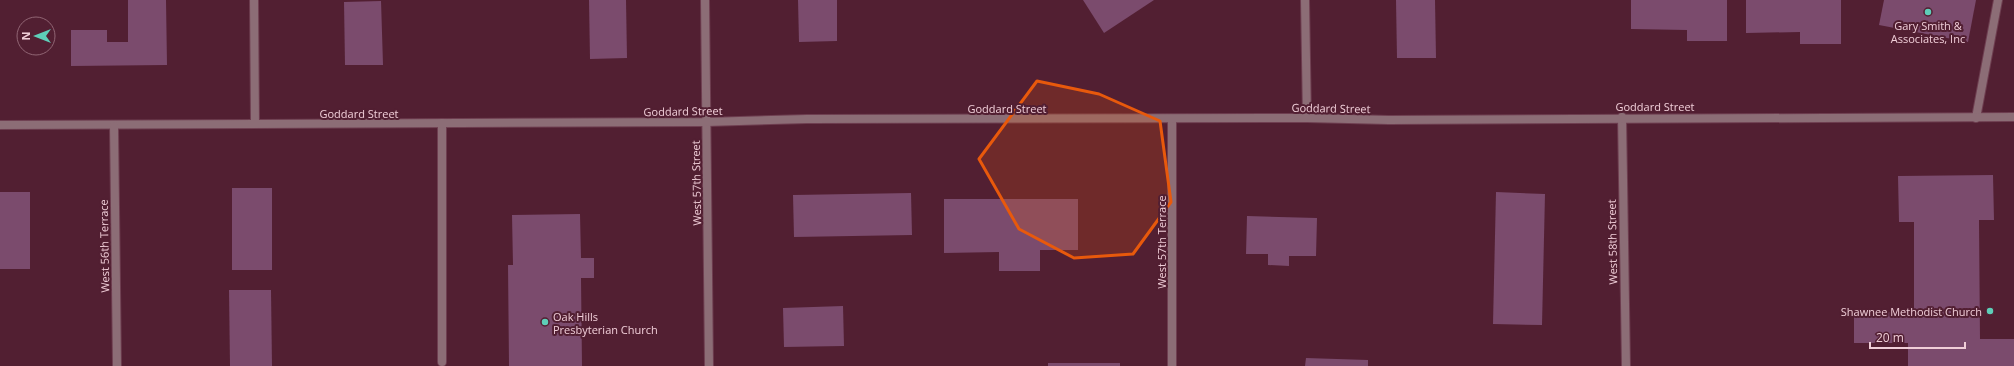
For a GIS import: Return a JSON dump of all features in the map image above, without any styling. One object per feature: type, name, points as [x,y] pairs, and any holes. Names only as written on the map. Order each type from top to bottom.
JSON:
[{"type":"street","points":[[254,0],[255,124]]},
{"type":"street","name":"West 57th Street","points":[[705,0],[709,366]]},
{"type":"street","points":[[1305,0],[1307,118]]},
{"type":"street","points":[[1976,118],[1998,0]]},
{"type":"street","name":"Goddard Street","points":[[0,125],[114,126],[706,122],[807,119],[1307,118],[1389,120],[2014,117]]},
{"type":"street","name":"West 58th Street","points":[[1622,118],[1626,366]]},
{"type":"street","name":"West 57th Terrace","points":[[1172,119],[1172,366]]},
{"type":"street","points":[[442,123],[442,362]]},
{"type":"street","name":"West 56th Terrace","points":[[114,126],[117,366]]},
{"type":"highlighted area","points":[[1037,81],[1099,94],[1160,121],[1171,202],[1133,254],[1074,258],[1019,229],[979,159]]},
{"type":"building","points":[[128,0],[166,0],[167,65],[71,66],[71,30],[107,30],[107,42],[128,42]]},
{"type":"building","points":[[589,0],[626,0],[627,58],[590,59]]},
{"type":"building","points":[[798,0],[837,0],[837,41],[799,42]]},
{"type":"building","points":[[1083,0],[1154,0],[1104,33]]},
{"type":"building","points":[[1396,0],[1435,0],[1436,58],[1397,58]]},
{"type":"building","points":[[1631,0],[1727,0],[1727,41],[1687,41],[1687,30],[1631,29]]},
{"type":"building","points":[[1746,0],[1841,0],[1841,44],[1800,44],[1800,32],[1746,33]]},
{"type":"building","name":"Gary Smith & Associates, Inc","points":[[1884,0],[1976,0],[1968,42],[1879,25]]},
{"type":"building","points":[[381,1],[383,65],[345,65],[344,2]]},
{"type":"building","points":[[1993,175],[1994,220],[1979,220],[1980,339],[2014,339],[2014,366],[1908,366],[1908,343],[1854,343],[1854,312],[1914,312],[1914,222],[1899,222],[1898,176]]},
{"type":"building","points":[[232,188],[272,188],[272,270],[232,270]]},
{"type":"building","points":[[0,192],[30,192],[30,269],[0,269]]},
{"type":"building","points":[[1496,192],[1545,194],[1542,325],[1493,324]]},
{"type":"building","points":[[911,193],[912,235],[794,237],[793,195]]},
{"type":"building","points":[[944,199],[1078,199],[1078,250],[1040,250],[1040,271],[999,271],[999,252],[944,253]]},
{"type":"building","name":"Oak Hills Presbyterian Church","points":[[580,214],[581,258],[594,258],[594,278],[581,278],[582,366],[509,366],[508,265],[513,265],[512,215]]},
{"type":"building","points":[[1247,216],[1317,218],[1316,256],[1289,256],[1289,266],[1268,265],[1268,254],[1246,254]]},
{"type":"building","points":[[229,290],[271,290],[272,366],[230,366]]},
{"type":"building","points":[[843,306],[844,346],[784,347],[783,308]]},
{"type":"building","points":[[1306,358],[1368,360],[1368,366],[1305,366]]},
{"type":"building","points":[[1048,363],[1120,363],[1120,366],[1048,366]]},
{"type":"place","name":"Gary Smith & Associates, Inc","points":[[1928,12]]},
{"type":"place","name":"Shawnee Methodist Church","points":[[1990,311]]},
{"type":"place","name":"Oak Hills Presbyterian Church","points":[[545,322]]}]
